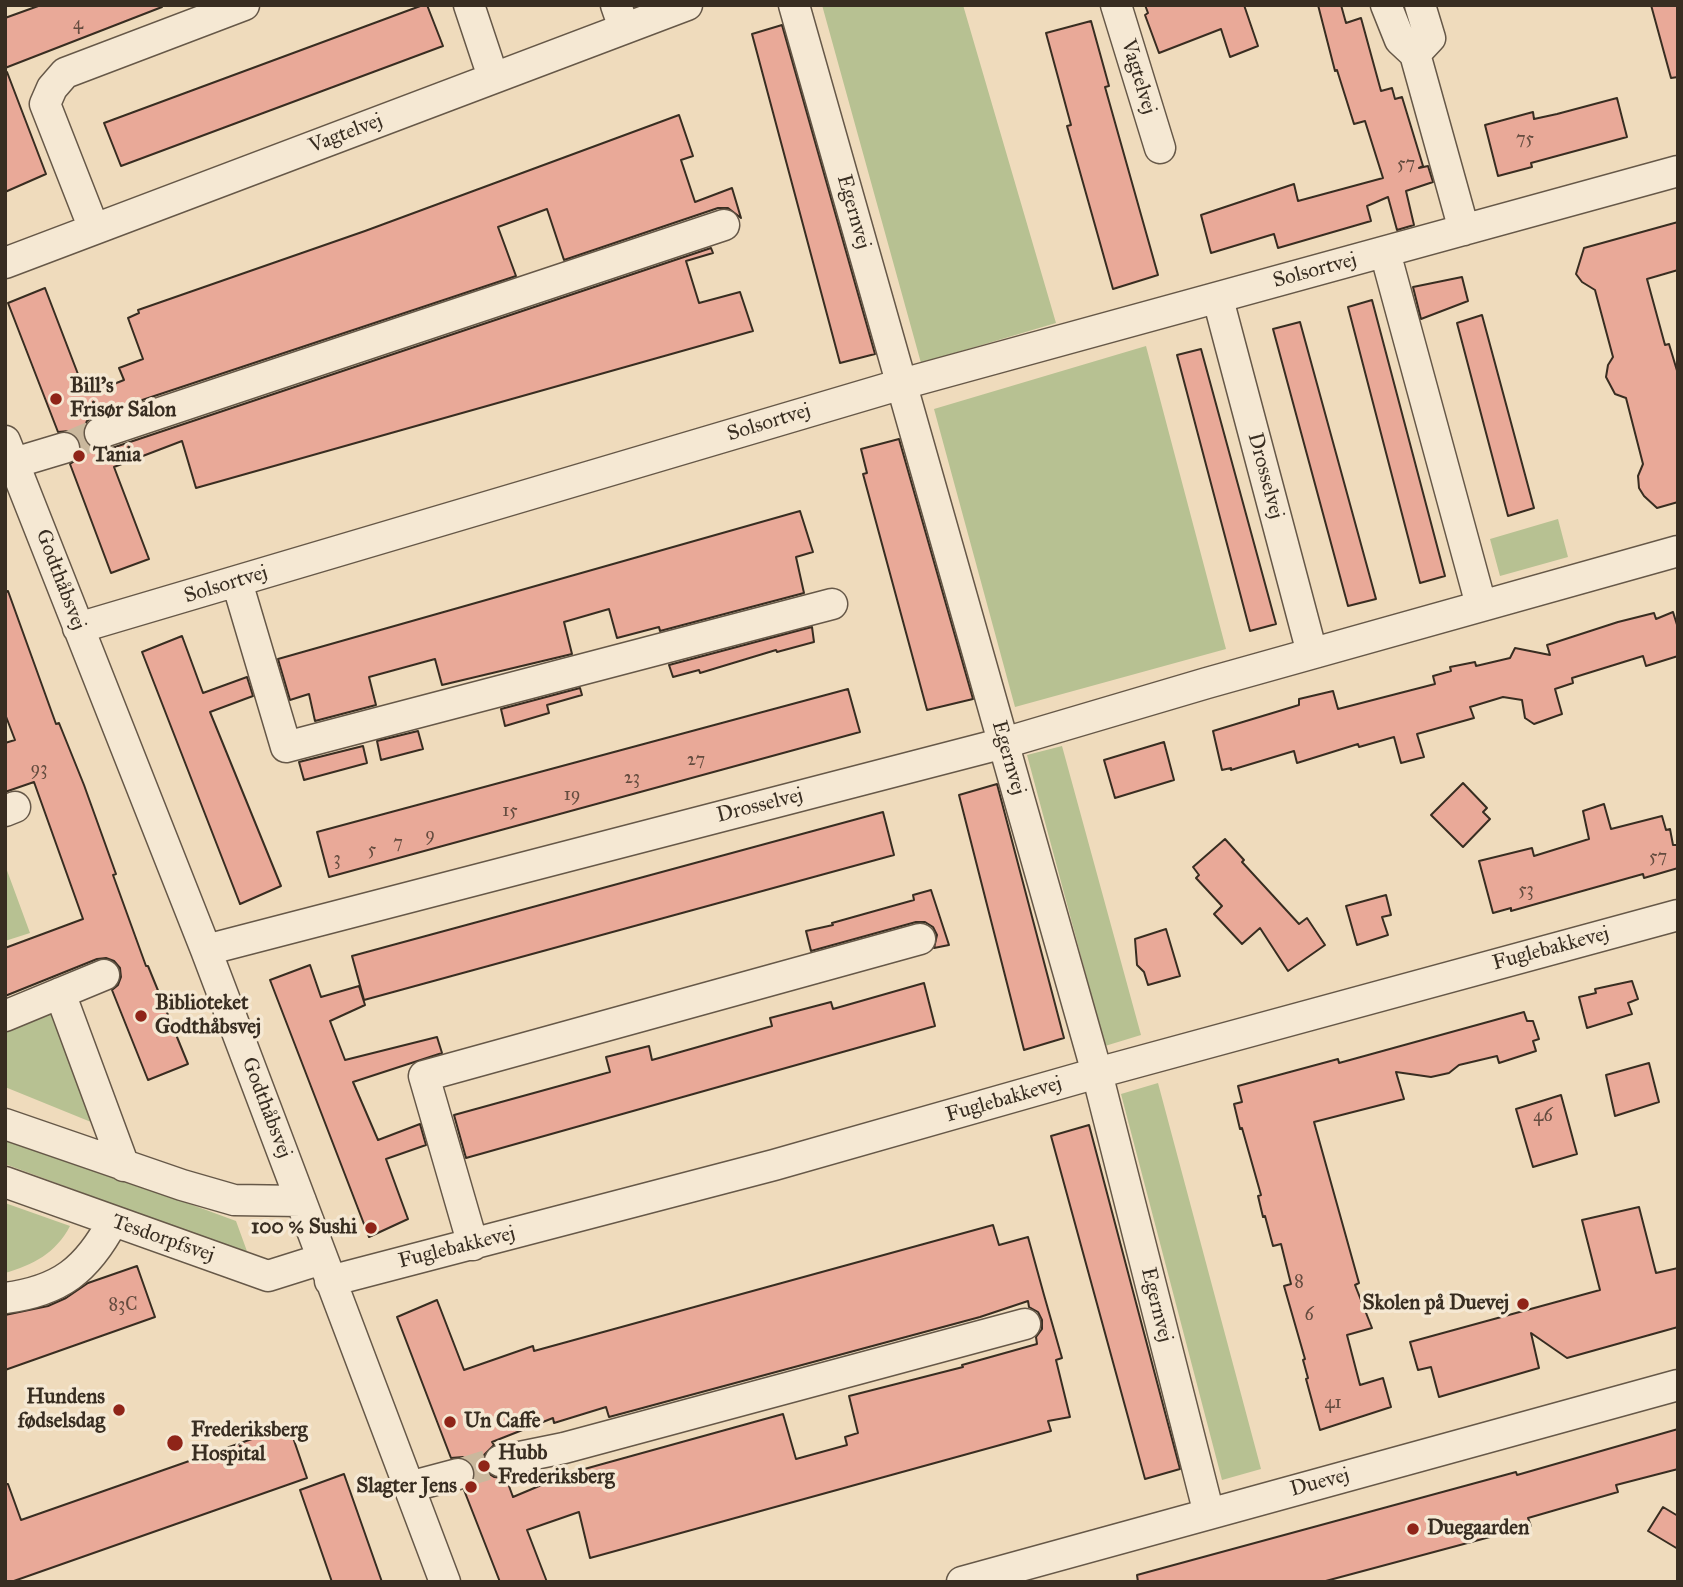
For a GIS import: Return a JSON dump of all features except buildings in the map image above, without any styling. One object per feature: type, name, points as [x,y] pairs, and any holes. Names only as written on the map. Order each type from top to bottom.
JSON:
[{"type":"street","points":[[94,229],[46,104],[52,88],[65,73],[244,5]]},
{"type":"street","points":[[469,5],[494,78]]},
{"type":"street","name":"Vagtelvej","points":[[5,263],[494,78],[620,17],[687,5]]},
{"type":"street","name":"Egernvej","points":[[794,5],[1097,1073],[1209,1514]]},
{"type":"street","name":"Vagtelvej","points":[[1116,5],[1160,148]]},
{"type":"street","points":[[1386,5],[1400,40],[1415,54],[1464,230]]},
{"type":"street","points":[[1415,54],[1430,38],[1420,5]]},
{"type":"street","name":"Solsortvej","points":[[78,628],[902,384],[1678,171]]},
{"type":"street","points":[[100,433],[724,225]]},
{"type":"street","points":[[1385,252],[1481,605]]},
{"type":"street","name":"Drosselvej","points":[[1218,299],[1312,653]]},
{"type":"street","points":[[10,452],[64,448]]},
{"type":"street","name":"Godthåbsvej","points":[[10,452],[206,950],[445,1582]]},
{"type":"street","name":"Drosselvej","points":[[206,950],[1004,743],[1312,653],[1678,551]]},
{"type":"street","points":[[237,582],[286,747],[832,604]]},
{"type":"street","name":"Fuglebakkevej","points":[[326,1270],[473,1245],[774,1166],[1097,1073],[1678,915]]},
{"type":"street","points":[[473,1245],[424,1076],[920,939]]},
{"type":"street","points":[[5,1016],[104,975]]},
{"type":"street","points":[[60,993],[124,1166]]},
{"type":"street","points":[[5,1124],[124,1166],[234,1200],[302,1201]]},
{"type":"street","name":"Tesdorpfsvej","points":[[5,1182],[268,1276],[326,1270]]},
{"type":"street","points":[[5,1298],[30,1295],[57,1285],[80,1268],[99,1247],[113,1222]]},
{"type":"street","points":[[500,1461],[564,1448],[1025,1324]]},
{"type":"street","name":"Duevej","points":[[962,1582],[1678,1385]]},
{"type":"street","points":[[409,1487],[458,1474]]},
{"type":"green space","points":[[822,5],[963,5],[1056,323],[921,363]]},
{"type":"green space","points":[[1146,346],[1226,649],[1015,707],[934,409]]},
{"type":"green space","points":[[1558,519],[1568,557],[1500,576],[1490,539]]},
{"type":"green space","points":[[1062,746],[1141,1035],[1105,1046],[1027,755]]},
{"type":"green space","points":[[5,865],[30,933],[5,941]]},
{"type":"green space","points":[[53,1010],[91,1122],[5,1087],[5,1030]]},
{"type":"green space","points":[[1158,1083],[1261,1469],[1222,1480],[1121,1094]]},
{"type":"green space","points":[[5,1136],[236,1221],[248,1254],[5,1164]]},
{"type":"green space","points":[[5,1203],[70,1226],[58,1244],[43,1257],[5,1273]]},
{"type":"tunnel","points":[[64,448],[100,433]]},
{"type":"tunnel","points":[[458,1474],[500,1461]]},
{"type":"place","name":"Bill's Frisør Salon","points":[[56,399]]},
{"type":"place","name":"Tania","points":[[79,456]]},
{"type":"place","name":"Biblioteket Godthåbsvej","points":[[141,1016]]},
{"type":"place","name":"100 % Sushi","points":[[371,1228]]},
{"type":"place","name":"Skolen på Duevej","points":[[1523,1304]]},
{"type":"place","name":"Hundens fødselsdag","points":[[119,1410]]},
{"type":"place","name":"Un Caffe","points":[[450,1422]]},
{"type":"place","name":"Frederiksberg Hospital","points":[[175,1443]]},
{"type":"place","name":"Hubb Frederiksberg","points":[[484,1466]]},
{"type":"place","name":"Slagter Jens","points":[[471,1487]]},
{"type":"place","name":"Duegaarden","points":[[1413,1529]]}]
